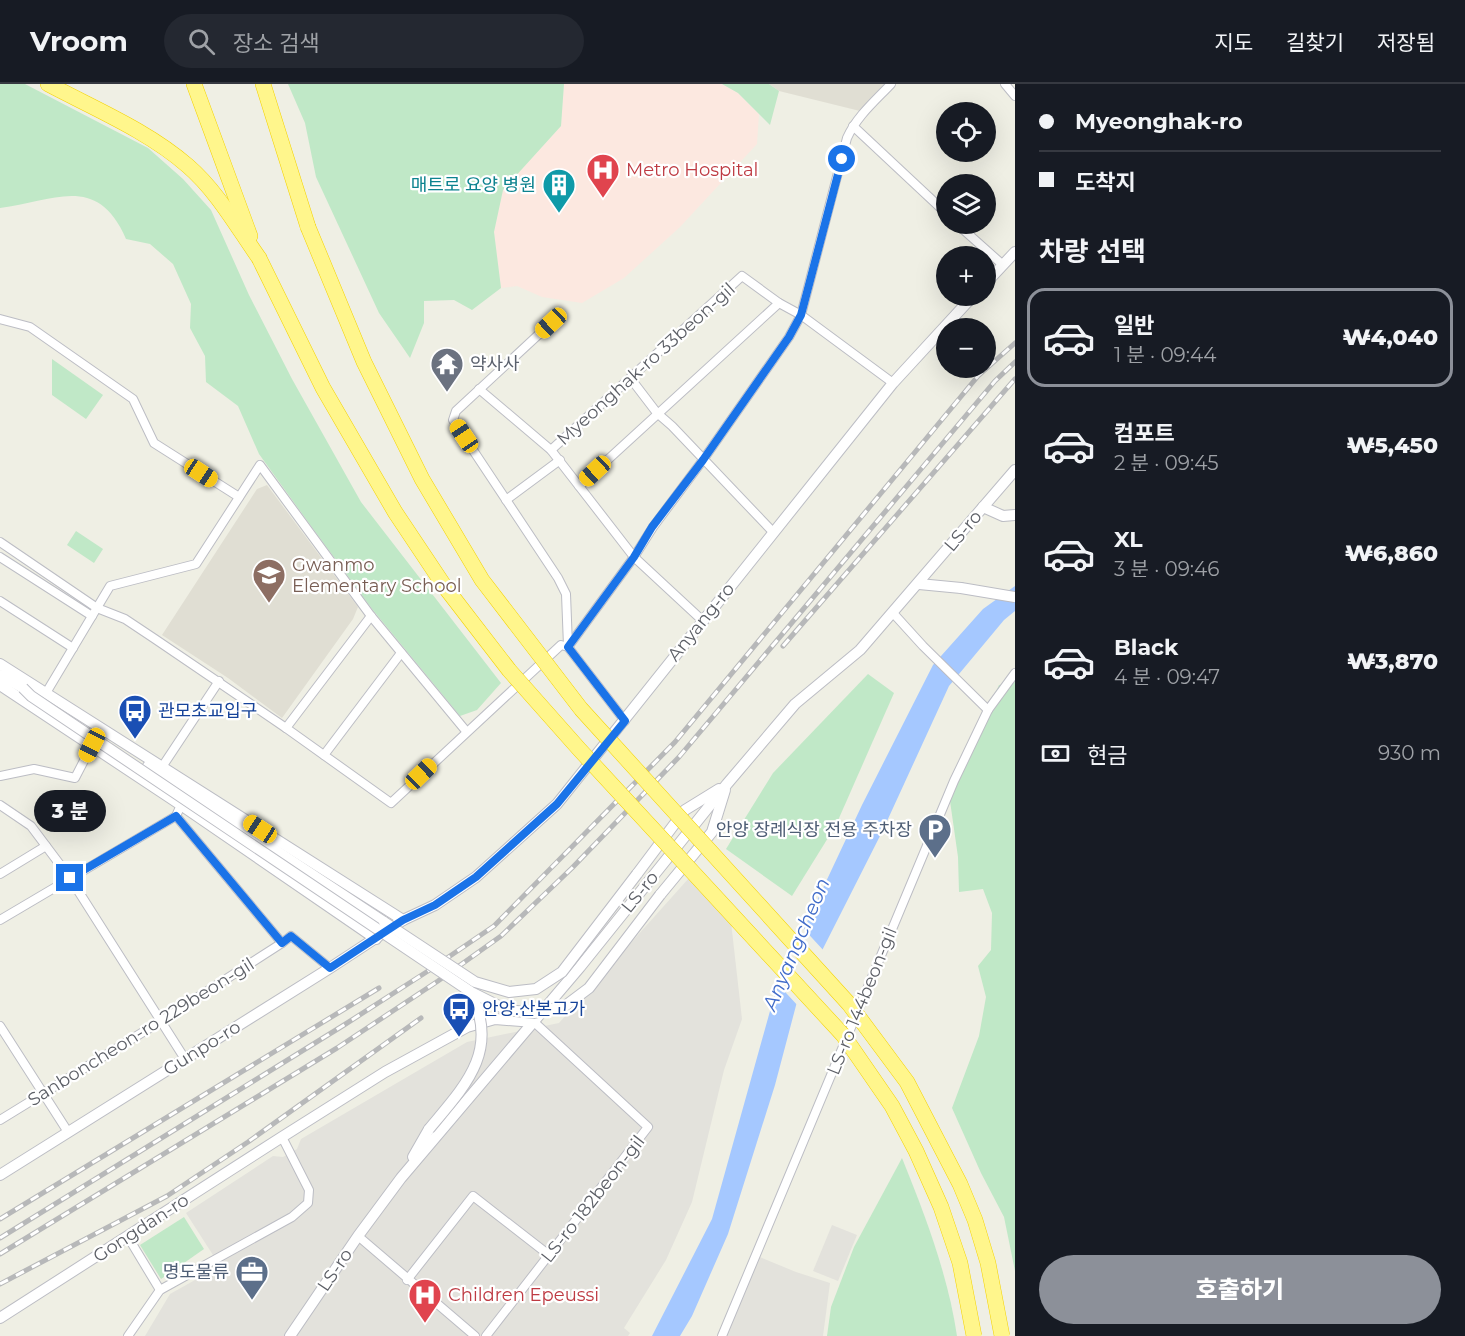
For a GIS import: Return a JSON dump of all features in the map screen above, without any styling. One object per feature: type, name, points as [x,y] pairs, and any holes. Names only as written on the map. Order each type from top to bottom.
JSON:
[{"type":"highway","points":[[48,84],[163,147],[189,166],[222,204],[258,258]]},
{"type":"highway","points":[[194,84],[258,258],[323,388],[395,512],[445,587],[509,670],[843,1035],[892,1106],[916,1151],[941,1207],[960,1263],[974,1336]]},
{"type":"highway","points":[[262,84],[308,227],[374,384],[422,479],[482,580],[581,709],[849,1004],[907,1082],[960,1184],[975,1220],[988,1263],[1002,1336]]},
{"type":"street","points":[[568,647],[789,337],[801,315],[847,138],[853,126],[891,84]]},
{"type":"street","points":[[1005,84],[1015,96]]},
{"type":"street","points":[[853,126],[936,204]]},
{"type":"street","points":[[968,234],[1003,266]]},
{"type":"street","points":[[996,273],[1015,252]]},
{"type":"street","name":"Myeonghak-ro 33beon-gil","points":[[551,450],[742,276],[779,303],[801,315],[893,383]]},
{"type":"street","points":[[579,486],[779,303]]},
{"type":"street","name":"Anyang-ro","points":[[403,920],[435,905],[476,877],[557,804],[893,383],[964,306]]},
{"type":"street","points":[[0,319],[30,327],[133,399],[154,443],[239,497]]},
{"type":"street","points":[[551,323],[456,411],[453,420],[558,578],[566,594],[568,647],[625,721]]},
{"type":"street","points":[[631,379],[657,413],[773,532]]},
{"type":"street","points":[[479,389],[551,450],[634,557],[703,621]]},
{"type":"street","points":[[507,501],[560,460]]},
{"type":"street","points":[[46,693],[110,586],[196,564],[260,465],[371,616],[466,732]]},
{"type":"street","name":"LS-ro","points":[[290,1336],[358,1236],[401,1178],[534,1022],[727,784],[795,704],[860,650],[1015,470]]},
{"type":"street","points":[[983,507],[1003,516],[1015,515]]},
{"type":"street","points":[[0,542],[97,608],[125,619],[219,681],[391,803],[561,645],[568,647]]},
{"type":"street","points":[[0,557],[92,616]]},
{"type":"street","points":[[919,584],[1015,597]]},
{"type":"street","points":[[0,601],[73,648]]},
{"type":"street","points":[[893,613],[988,710]]},
{"type":"street","points":[[286,728],[371,616]]},
{"type":"street","points":[[324,756],[401,653]]},
{"type":"street","points":[[0,664],[403,920]]},
{"type":"street","name":"LS-ro 144beon-gil","points":[[722,1336],[954,781],[988,710],[1015,673]]},
{"type":"street","points":[[0,675],[33,691],[475,982],[509,992],[537,989],[562,972],[685,810],[727,784]]},
{"type":"street","points":[[162,767],[219,681]]},
{"type":"street","points":[[0,685],[181,805],[376,939]]},
{"type":"street","points":[[23,688],[31,696],[471,992],[507,1010],[534,1013],[565,1006],[589,988],[660,895],[712,832],[727,784]]},
{"type":"street","points":[[0,776],[34,769],[75,777],[92,745]]},
{"type":"street","points":[[0,805],[31,826],[70,878],[185,1059]]},
{"type":"street","points":[[0,920],[176,816],[181,805]]},
{"type":"street","points":[[176,816],[282,943],[291,936],[330,968]]},
{"type":"street","points":[[0,874],[46,846]]},
{"type":"street","name":"Gunpo-ro","points":[[0,1175],[403,920]]},
{"type":"street","name":"Sanboncheon-ro 229beon-gil","points":[[0,1120],[282,943]]},
{"type":"street","points":[[401,1178],[429,1129],[472,1074],[481,1052],[480,1009],[471,992]]},
{"type":"street","name":"Gongdan-ro","points":[[0,1318],[385,1072],[467,1027],[495,1019],[534,1022]]},
{"type":"street","name":"LS-ro 182beon-gil","points":[[486,1336],[648,1127],[534,1022]]},
{"type":"street","points":[[0,1026],[68,1132]]},
{"type":"street","points":[[128,1336],[160,1290],[292,1217],[308,1203],[309,1191],[282,1137]]},
{"type":"street","points":[[406,1280],[473,1196],[549,1255]]},
{"type":"street","points":[[358,1236],[406,1280],[475,1336]]},
{"type":"street","points":[[128,1237],[160,1290]]},
{"type":"shaded area","name":"Metro Hospital","points":[[564,84],[722,84],[738,93],[759,114],[757,144],[680,227],[624,278],[582,303],[542,297],[517,286],[501,288],[494,232],[503,190],[561,126]]},
{"type":"shaded area","points":[[769,84],[886,84],[860,111],[779,91]]},
{"type":"shaded area","name":"Gwanmo Elementary School","points":[[267,485],[358,607],[353,619],[282,718],[228,678],[162,635],[257,489]]},
{"type":"shaded area","points":[[689,878],[731,922],[742,1019],[724,1070],[692,1202],[666,1260],[624,1328],[630,1333],[628,1336],[145,1336],[170,1294],[220,1266],[186,1213],[273,1156],[283,1157],[297,1149],[301,1139],[467,1042],[559,1023]]},
{"type":"shaded area","points":[[832,1225],[857,1235],[838,1281],[813,1271]]},
{"type":"shaded area","points":[[757,1256],[830,1283],[823,1336],[724,1336]]},
{"type":"green space","points":[[0,84],[25,84],[148,148],[183,179],[211,210],[249,295],[292,379],[361,502],[501,683],[477,710],[460,716],[372,609],[259,454],[238,406],[206,382],[205,356],[190,328],[191,304],[173,264],[150,244],[126,239],[114,218],[102,205],[87,198],[72,196],[0,208]]},
{"type":"green space","points":[[288,84],[564,84],[561,126],[503,190],[494,232],[501,288],[472,310],[454,300],[424,301],[424,323],[410,358],[379,313],[316,177],[305,123]]},
{"type":"green space","points":[[722,84],[769,84],[779,91],[770,125],[738,93]]},
{"type":"green space","points":[[52,359],[103,395],[86,419],[52,395]]},
{"type":"green space","points":[[76,531],[103,549],[94,563],[67,545]]},
{"type":"green space","points":[[868,674],[894,693],[836,825],[792,896],[726,849],[773,773]]},
{"type":"green space","points":[[1015,682],[1015,1271],[1004,1217],[981,1173],[952,1108],[979,1036],[986,997],[978,966],[991,950],[992,913],[983,889],[959,892],[958,857],[949,794],[999,685]]},
{"type":"green space","points":[[902,1158],[942,1268],[957,1336],[827,1336],[831,1307],[854,1247]]},
{"type":"green space","points":[[184,1217],[204,1249],[161,1279],[140,1245]]},
{"type":"water","points":[[1015,586],[1015,611],[1004,620],[949,686],[882,832],[798,998],[775,1085],[728,1234],[692,1316],[680,1336],[652,1336],[712,1219],[777,986],[862,805],[933,665],[983,609]]},
{"type":"pier","points":[[801,926],[825,952],[799,1007],[775,981]]},
{"type":"railway","points":[[0,1238],[344,1025],[494,926],[675,742],[978,376],[1015,343]]},
{"type":"railway","points":[[0,1254],[337,1048],[501,936],[572,868],[679,757],[995,381],[1015,362]]},
{"type":"railway","points":[[783,646],[1015,379]]},
{"type":"railway","points":[[0,1219],[379,988]]},
{"type":"railway","points":[[0,1284],[167,1196],[248,1142],[421,1018]]},
{"type":"place","name":"Metro Hospital","points":[[603,199]]},
{"type":"place","name":"매트로 요양 병원","points":[[559,214]]},
{"type":"place","name":"약사사","points":[[447,393]]},
{"type":"place","name":"Gwanmo Elementary School","points":[[269,604]]},
{"type":"place","name":"관모초교입구","points":[[135,740]]},
{"type":"place","name":"안양 장례식장 전용 주차장","points":[[935,859]]},
{"type":"place","name":"안양.산본고가","points":[[459,1038]]},
{"type":"place","name":"명도물류","points":[[252,1301]]},
{"type":"place","name":"Children Epeussi","points":[[425,1324]]},
{"type":"route","points":[[70,878],[176,816],[282,943],[291,936],[330,968],[403,920],[435,905],[476,877],[557,804],[625,721],[568,647],[789,337],[801,315],[842,159]]},
{"type":"water label","name":"Anyangcheon","points":[[796,944]]}]
